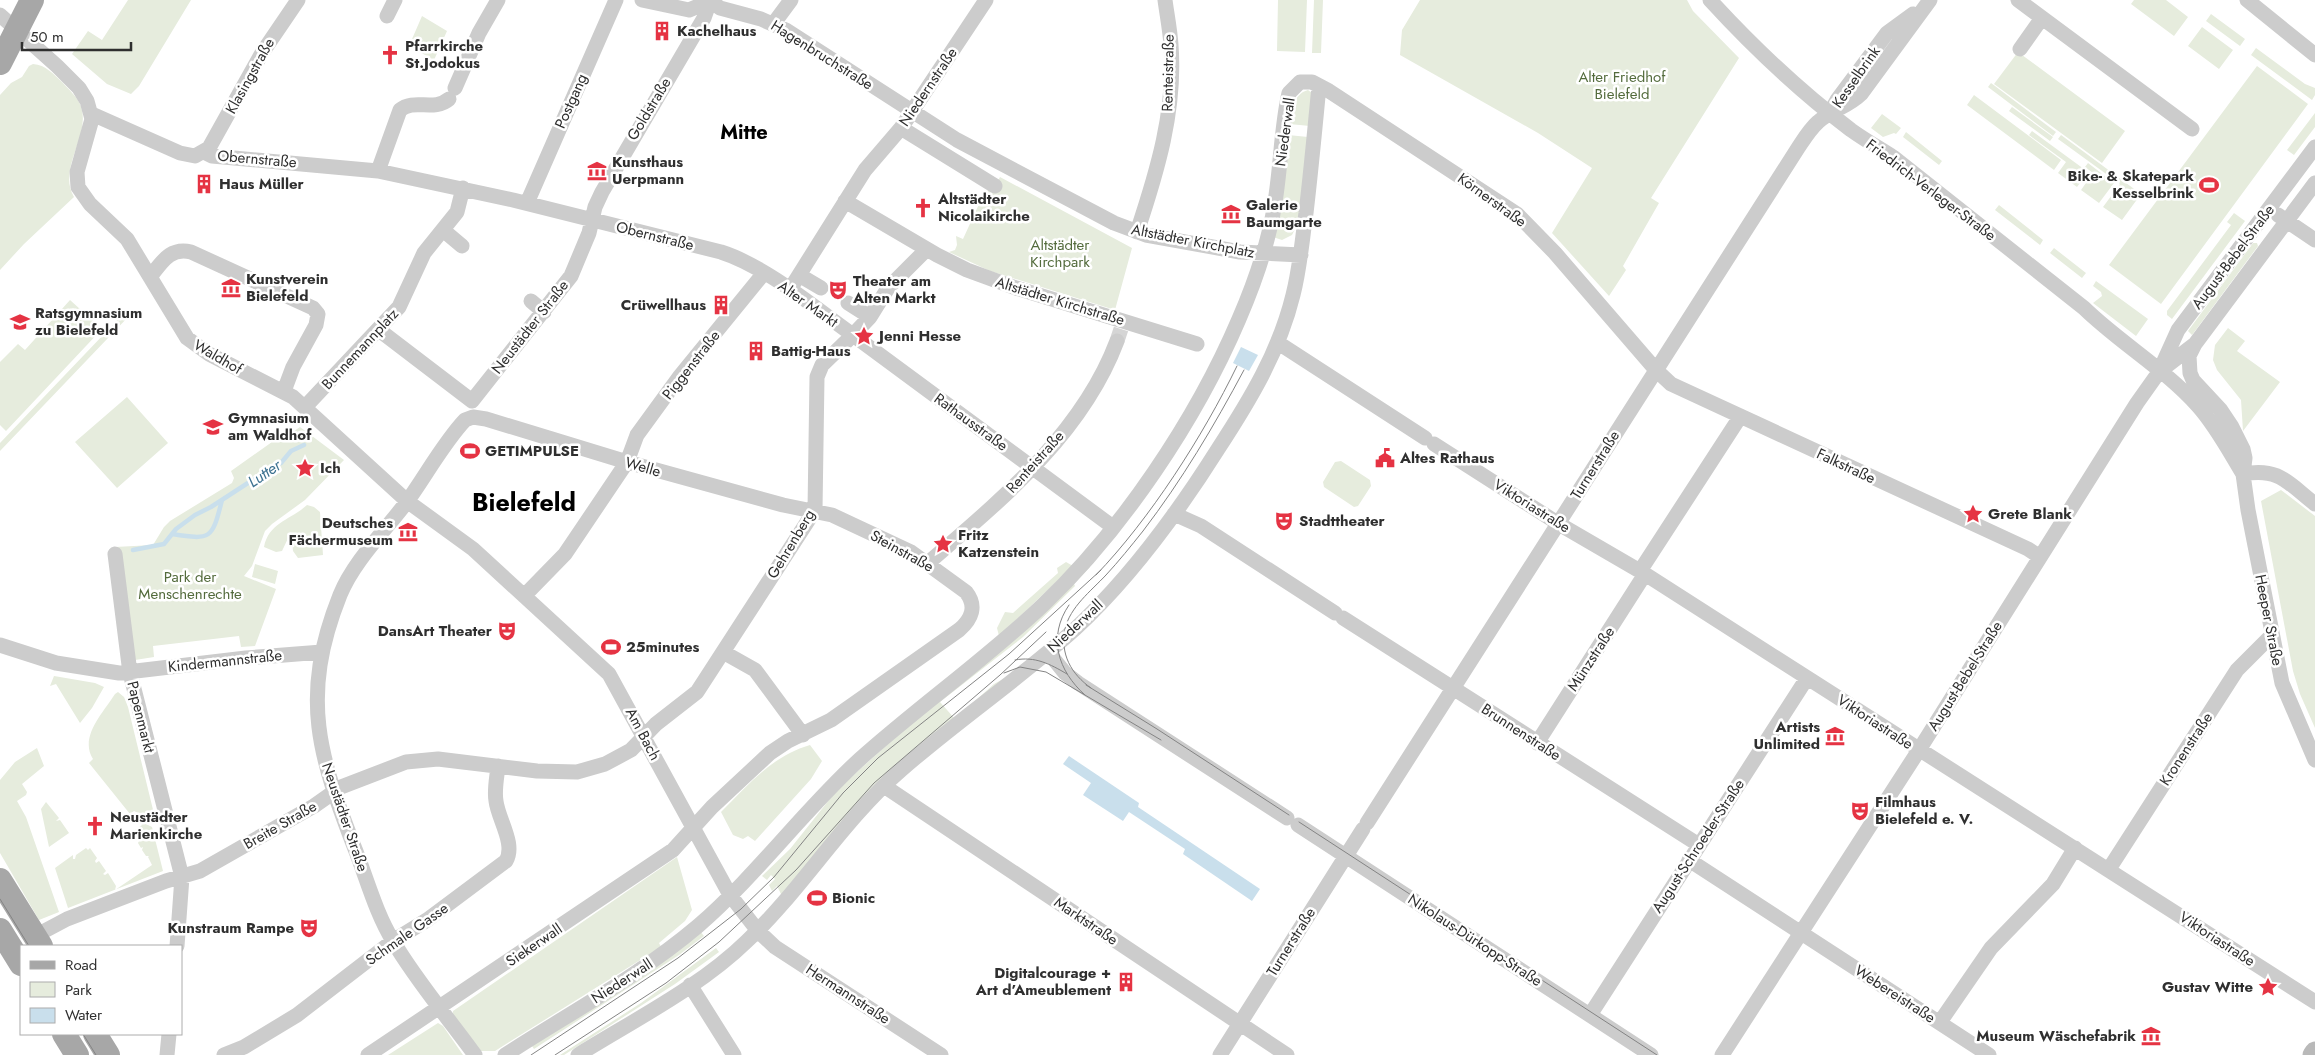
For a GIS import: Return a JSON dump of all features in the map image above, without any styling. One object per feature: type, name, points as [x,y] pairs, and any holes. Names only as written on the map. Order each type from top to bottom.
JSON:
[{"type":"main road","points":[[0,63],[8,23],[32,0]]},
{"type":"main road","points":[[0,880],[38,941]]},
{"type":"main road","points":[[2,937],[20,963]]},
{"type":"main road","points":[[65,1035],[77,1055]]},
{"type":"main road","points":[[96,1035],[108,1055]]},
{"type":"street","name":"Klasingstraße","points":[[204,152],[213,142],[273,35],[298,0]]},
{"type":"street","points":[[387,16],[395,0]]},
{"type":"street","points":[[378,171],[400,110],[412,105],[441,105],[452,94],[479,33],[498,0]]},
{"type":"street","name":"Postgang","points":[[516,205],[616,0]]},
{"type":"street","points":[[642,0],[689,10],[710,1]]},
{"type":"street","points":[[774,23],[791,0]]},
{"type":"street","name":"Niedernstraße","points":[[789,290],[799,275],[817,256],[845,201],[870,173],[986,0]]},
{"type":"street","name":"Renteistraße","points":[[1137,232],[1155,179],[1169,108],[1171,45],[1164,0]]},
{"type":"street","name":"Friedrich-Verleger-Straße","points":[[1710,0],[1749,40],[1830,114],[1863,139],[1893,157],[2084,308],[2103,327],[2159,372]]},
{"type":"street","points":[[2018,0],[2192,129]]},
{"type":"street","points":[[2247,0],[2315,55]]},
{"type":"street","name":"Hagenbruchstraße","points":[[710,1],[720,8],[774,23],[912,112]]},
{"type":"street","name":"Goldstraße","points":[[592,221],[602,192],[704,18],[710,1]]},
{"type":"street","name":"Kesselbrink","points":[[1830,114],[1846,106],[1861,94],[1928,3]]},
{"type":"street","points":[[2020,49],[2042,18]]},
{"type":"street","points":[[8,23],[79,88],[87,100],[92,114]]},
{"type":"street","name":"Niederwall","points":[[505,1055],[657,958],[700,924],[860,760],[994,649],[1041,607],[1066,582],[1113,527],[1150,477],[1201,395],[1240,318],[1262,255],[1275,206],[1289,93],[1300,82],[1314,84],[1301,255],[1293,298],[1264,375],[1206,469],[1174,514],[1109,594],[1048,652],[901,770],[884,786],[758,931],[723,961],[690,985],[578,1055]]},
{"type":"street","name":"Körnerstraße","points":[[1314,84],[1517,214],[1656,370]]},
{"type":"street","name":"Altstädter Kirchplatz","points":[[912,112],[1006,167],[1114,223],[1137,232],[1262,255]]},
{"type":"street","name":"Obernstraße","points":[[92,114],[180,153],[195,156],[204,152],[212,156],[378,171],[463,188],[516,205],[720,252],[746,262],[764,273]]},
{"type":"street","name":"Waldhof","points":[[92,114],[77,172],[78,188],[90,204],[127,239],[180,329],[192,344],[225,363],[284,391],[305,407],[407,501]]},
{"type":"street","name":"Turnerstraße","points":[[1220,1055],[1794,154],[1814,126],[1830,114]]},
{"type":"street","points":[[901,128],[995,186]]},
{"type":"street","name":"August-Bebel-Straße","points":[[1722,1055],[1802,933],[2159,372],[2178,330],[2315,146]]},
{"type":"street","name":"August-Bebel-Straße","points":[[2159,372],[2195,344],[2315,183]]},
{"type":"street","name":"Bunnemannplatz","points":[[305,407],[380,330],[399,307],[424,253],[457,212],[463,188]]},
{"type":"street","name":"Altstädter Kirchstraße","points":[[845,201],[927,249],[1121,326],[1198,344]]},
{"type":"street","points":[[2269,208],[2315,240]]},
{"type":"street","name":"Neustädter Straße","points":[[472,401],[571,276],[592,221]]},
{"type":"street","points":[[443,230],[462,246]]},
{"type":"street","name":"Alter Markt","points":[[822,365],[870,317],[888,288],[927,249]]},
{"type":"street","points":[[150,276],[173,251],[182,250],[191,252],[313,308],[318,314],[318,320],[293,367],[284,391]]},
{"type":"street","points":[[1262,255],[1301,255]]},
{"type":"street","name":"Alter Markt","points":[[764,273],[789,290],[827,309],[853,335]]},
{"type":"street","name":"Piggenstraße","points":[[627,462],[637,435],[680,376],[764,273]]},
{"type":"street","name":"Alter Markt","points":[[799,275],[822,288]]},
{"type":"street","points":[[409,287],[423,293]]},
{"type":"street","points":[[531,301],[544,312]]},
{"type":"street","name":"Alter Markt","points":[[848,303],[870,317]]},
{"type":"street","name":"Renteistraße","points":[[928,563],[1008,493],[1085,405],[1097,386],[1121,326]]},
{"type":"street","points":[[380,330],[447,373],[472,401],[473,417]]},
{"type":"street","name":"Rathausstraße","points":[[853,335],[1113,527]]},
{"type":"street","name":"Heeper Straße","points":[[2195,344],[2189,356],[2190,373],[2193,380],[2220,409],[2232,427],[2245,458],[2243,474],[2272,635],[2285,692],[2315,760]]},
{"type":"street","name":"Viktoriastraße","points":[[1283,346],[1559,524],[1642,573],[2315,1002]]},
{"type":"street","name":"Gehrenberg","points":[[644,737],[656,724],[698,692],[815,510],[817,377],[822,365]]},
{"type":"street","name":"Falkstraße","points":[[1656,370],[1671,384],[2040,557]]},
{"type":"street","name":"Heeper Straße","points":[[2159,372],[2198,406],[2211,422],[2243,474]]},
{"type":"street","name":"Neustädter Straße","points":[[473,417],[463,422],[346,583],[322,652],[318,674],[317,723],[333,793],[380,915],[393,942],[475,1055]]},
{"type":"street","name":"Welle","points":[[473,417],[783,505],[815,510]]},
{"type":"street","name":"Münzstraße","points":[[1537,743],[1740,417]]},
{"type":"street","points":[[524,596],[565,554],[627,462]]},
{"type":"street","points":[[2243,474],[2256,471],[2274,474],[2315,504]]},
{"type":"street","name":"Am Bach","points":[[407,501],[464,541],[609,674],[730,895]]},
{"type":"street","name":"Steinstraße","points":[[803,735],[831,720],[959,630],[967,624],[972,611],[971,598],[966,592],[911,552],[832,514],[815,510]]},
{"type":"street","name":"Brunnenstraße","points":[[1174,514],[1200,526],[1699,846]]},
{"type":"street","name":"Papenmarkt","points":[[115,554],[130,673],[182,877],[178,945]]},
{"type":"street","name":"Kronenstraße","points":[[2109,869],[2237,670],[2272,635]]},
{"type":"street","name":"Kindermannstraße","points":[[0,645],[56,663],[119,673],[246,658],[322,652]]},
{"type":"street","points":[[694,828],[748,772],[776,749],[803,735],[755,670],[723,652]]},
{"type":"street","name":"Nikolaus-Dürkopp-Straße","points":[[1048,652],[1065,673],[1078,684],[1646,1052]]},
{"type":"street","name":"August-Schroeder-Straße","points":[[1590,1015],[1808,678]]},
{"type":"street","name":"Breite Straße","points":[[38,941],[67,919],[166,881],[200,871],[314,806],[347,784],[406,762],[438,760],[547,772],[577,772],[606,764],[631,750],[644,737]]},
{"type":"street","name":"Schmale Gasse","points":[[224,1055],[244,1046],[297,1015],[393,942],[457,898],[506,861],[509,856],[507,838],[496,803],[498,766]]},
{"type":"street","name":"Marktstraße","points":[[884,786],[1287,1055]]},
{"type":"street","name":"Siekerwall","points":[[368,1055],[673,850],[694,828]]},
{"type":"street","points":[[1940,1022],[1991,948],[2052,884],[2075,848]]},
{"type":"street","points":[[1689,860],[1802,933]]},
{"type":"street","points":[[730,895],[758,931]]},
{"type":"street","name":"Hermannstraße","points":[[758,931],[775,947],[941,1055]]},
{"type":"street","name":"Webereistraße","points":[[1802,933],[1988,1055]]},
{"type":"street","points":[[690,985],[734,1055]]},
{"type":"street","points":[[167,1055],[169,1035]]},
{"type":"green space","points":[[128,0],[191,0],[139,86],[131,94],[107,84],[72,54],[88,31],[102,40]]},
{"type":"green space","points":[[1278,0],[1307,0],[1305,52],[1277,51]]},
{"type":"green space","points":[[1314,0],[1323,0],[1321,53],[1312,53]]},
{"type":"green space","name":"Alter Friedhof Bielefeld","points":[[1420,0],[1687,0],[1693,11],[1739,58],[1651,198],[1659,203],[1623,266],[1626,270],[1609,296],[1552,233],[1592,168],[1538,133],[1400,55],[1402,30]]},
{"type":"green space","points":[[2134,0],[2166,0],[2188,17],[2174,36],[2131,4]]},
{"type":"green space","points":[[2211,14],[2245,39],[2240,46],[2206,21]]},
{"type":"green space","points":[[422,16],[447,31],[434,60],[409,46]]},
{"type":"green space","points":[[2202,27],[2233,50],[2219,69],[2188,46]]},
{"type":"green space","points":[[2256,48],[2305,84],[2315,88],[2315,95],[2312,100],[2251,55]]},
{"type":"green space","points":[[2018,52],[2125,131],[2102,163],[1994,84]]},
{"type":"green space","points":[[33,64],[42,66],[52,73],[73,93],[81,107],[82,129],[69,175],[74,197],[24,244],[0,270],[0,95],[11,83],[22,77],[29,66]]},
{"type":"green space","name":"Bike- & Skatepark Kesselbrink","points":[[2257,66],[2308,104],[2161,304],[2109,265]]},
{"type":"green space","points":[[1991,83],[2056,132],[2053,136],[1988,87]]},
{"type":"green space","points":[[1308,90],[1312,93],[1310,126],[1289,124],[1296,99]]},
{"type":"green space","points":[[1974,95],[2061,160],[2054,170],[1967,105]]},
{"type":"green space","points":[[2012,107],[2053,137],[2050,141],[2009,111]]},
{"type":"green space","points":[[2315,113],[2315,127],[2294,155],[2287,150]]},
{"type":"green space","points":[[1882,114],[1901,128],[1896,134],[1883,137],[1871,128]]},
{"type":"green space","points":[[2032,131],[2088,172],[2077,187],[2058,173],[2066,162],[2029,135]]},
{"type":"green space","points":[[1906,132],[1942,161],[1939,165],[1903,137]]},
{"type":"green space","points":[[1288,135],[1308,137],[1298,223],[1292,235],[1282,240],[1273,237]]},
{"type":"green space","points":[[2061,135],[2141,194],[2122,220],[2103,207],[2120,184],[2058,139]]},
{"type":"green space","points":[[2088,163],[2114,183],[2099,203],[2081,190],[2093,173],[2085,167]]},
{"type":"green space","name":"Altstädter Kirchpark","points":[[1000,177],[1132,248],[1115,310],[990,271],[949,252],[955,250],[957,245],[956,236],[963,239],[985,191],[995,186]]},
{"type":"green space","points":[[1999,205],[2043,240],[2040,245],[1995,210]]},
{"type":"green space","points":[[2234,213],[2245,221],[2172,319],[2167,315],[2167,311],[2231,225],[2227,222]]},
{"type":"green space","points":[[2253,243],[2257,243],[2258,246],[2192,335],[2188,331]]},
{"type":"green space","points":[[2054,248],[2086,273],[2082,278],[2050,253]]},
{"type":"green space","points":[[2096,281],[2148,319],[2136,336],[2093,303],[2102,296],[2101,292],[2093,286]]},
{"type":"green space","points":[[70,300],[102,329],[6,431],[0,425],[0,362],[18,344],[25,350]]},
{"type":"green space","points":[[126,311],[130,315],[0,451],[0,443]]},
{"type":"green space","points":[[2228,328],[2245,341],[2237,351],[2280,382],[2243,431],[2241,400],[2217,370],[2213,360],[2215,345]]},
{"type":"green space","points":[[127,397],[168,443],[117,488],[75,442]]},
{"type":"green space","name":"Park der Menschenrechte","points":[[300,427],[344,460],[305,500],[265,531],[252,566],[244,576],[276,589],[255,646],[241,647],[239,636],[153,646],[154,657],[135,660],[122,558],[115,547],[153,545],[170,521],[232,483],[234,478],[231,471],[279,437],[281,440]]},
{"type":"green space","points":[[1341,461],[1370,480],[1371,486],[1358,506],[1354,507],[1324,487],[1323,482],[1335,462]]},
{"type":"green space","points":[[2281,490],[2315,516],[2315,728],[2300,694],[2293,671],[2261,501]]},
{"type":"green space","points":[[307,505],[314,507],[320,512],[323,555],[298,558],[293,551],[291,532],[282,551],[276,552],[264,547],[271,532],[281,522]]},
{"type":"green space","points":[[1066,562],[1073,566],[999,636],[997,628],[1005,612],[1013,613],[1058,573],[1057,568]]},
{"type":"green space","points":[[255,564],[278,571],[275,584],[252,577]]},
{"type":"green space","points":[[1087,564],[1090,567],[1074,584],[1075,586],[1023,637],[940,702],[955,719],[994,684],[1012,674],[924,746],[782,896],[777,886],[772,891],[769,885],[775,879],[771,875],[767,880],[762,876],[790,849],[837,790]]},
{"type":"green space","points":[[54,676],[95,683],[104,687],[92,708],[80,723],[56,684],[50,686]]},
{"type":"green space","points":[[118,692],[124,697],[128,707],[156,822],[134,811],[130,814],[89,763],[93,759],[89,751],[89,742],[94,725]]},
{"type":"green space","points":[[810,745],[822,761],[811,779],[755,841],[748,836],[743,839],[733,835],[721,812],[761,772],[784,756]]},
{"type":"green space","points":[[37,748],[44,766],[22,784],[27,792],[26,795],[17,801],[26,817],[59,912],[39,920],[0,853],[0,780],[15,762]]},
{"type":"green space","points":[[46,802],[59,818],[56,821],[60,820],[69,833],[49,847],[41,809]]},
{"type":"green space","points":[[140,821],[152,827],[163,871],[116,889],[152,865],[149,856],[146,856],[142,850],[143,847],[141,848],[138,843],[139,841],[136,841],[131,833],[142,825]]},
{"type":"green space","points":[[86,848],[88,850],[90,848],[97,858],[96,863],[99,861],[106,871],[103,874],[108,873],[116,886],[115,890],[68,908],[55,868],[73,855],[73,859],[75,859],[76,855]]},
{"type":"green space","points":[[677,857],[692,910],[685,921],[659,943],[661,947],[495,1051],[481,1051],[453,1016],[453,1011]]},
{"type":"green space","points":[[700,931],[704,936],[679,955],[534,1049],[532,1046]]},
{"type":"green space","points":[[716,948],[719,952],[675,984],[564,1055],[560,1055],[641,1003]]},
{"type":"green space","points":[[438,1023],[443,1026],[463,1055],[388,1055]]},
{"type":"water","points":[[1241,347],[1258,355],[1249,371],[1233,363]]},
{"type":"water","points":[[1069,756],[1139,803],[1138,807],[1260,889],[1252,901],[1183,854],[1185,849],[1129,812],[1123,821],[1083,795],[1091,783],[1063,764]]},
{"type":"waterway","name":"Lutter","points":[[133,550],[164,544],[176,529],[195,515],[281,463],[291,451],[304,445]]},
{"type":"waterway","name":"Lutter","points":[[172,534],[195,537],[208,534],[215,523],[222,500]]},
{"type":"tunnel","points":[[1117,341],[1121,329]]},
{"type":"tram line","points":[[1096,575],[1136,529],[1174,476],[1192,448],[1237,366]]},
{"type":"tram line","points":[[1091,688],[1073,670],[1066,655],[1064,647],[1065,629],[1071,614],[1076,606],[1120,559],[1157,512],[1197,452],[1244,370]]},
{"type":"tram line","points":[[531,1055],[678,958],[741,909],[774,877],[843,793],[878,758],[1009,654],[1101,570]]},
{"type":"tram line","points":[[1069,605],[1058,629],[1059,653],[1068,675],[1085,695]]},
{"type":"tram line","points":[[555,1055],[666,983],[719,942],[796,870],[874,783],[1000,675],[1046,632]]},
{"type":"tram line","points":[[1015,660],[1036,660],[1067,674]]},
{"type":"tram line","points":[[1004,673],[1020,667],[1046,672],[1161,740]]},
{"type":"tram line","points":[[1086,685],[1289,815]]},
{"type":"tram line","points":[[1299,822],[1657,1055]]},
{"type":"tram line","points":[[0,899],[28,945]]},
{"type":"tram line","points":[[84,1035],[96,1055]]},
{"type":"place","name":"Kachelhaus","points":[[662,31]]},
{"type":"place","name":"Pfarrkirche St.Jodokus","points":[[390,55]]},
{"type":"place","name":"Kunsthaus Uerpmann","points":[[597,171]]},
{"type":"place","name":"Haus Müller","points":[[204,184]]},
{"type":"place","name":"Bike- & Skatepark Kesselbrink","points":[[2209,185]]},
{"type":"place","name":"Altstädter Nicolaikirche","points":[[923,208]]},
{"type":"place","name":"Galerie Baumgarte","points":[[1231,214]]},
{"type":"place","name":"Kunstverein Bielefeld","points":[[231,288]]},
{"type":"place","name":"Theater am Alten Markt","points":[[838,290]]},
{"type":"place","name":"Crüwellhaus","points":[[721,305]]},
{"type":"place","name":"Ratsgymnasium zu Bielefeld","points":[[20,322]]},
{"type":"place","name":"Jenni Hesse","points":[[864,336]]},
{"type":"place","name":"Battig-Haus","points":[[756,351]]},
{"type":"place","name":"Gymnasium am Waldhof","points":[[213,427]]},
{"type":"place","name":"GETIMPULSE","points":[[470,451]]},
{"type":"place","name":"Altes Rathaus","points":[[1385,458]]},
{"type":"place","name":"Ich","points":[[305,468]]},
{"type":"place","name":"Grete Blank","points":[[1973,514]]},
{"type":"place","name":"Stadttheater","points":[[1284,521]]},
{"type":"place","name":"Deutsches Fächermuseum","points":[[408,532]]},
{"type":"place","name":"Fritz Katzenstein","points":[[943,544]]},
{"type":"place","name":"DansArt Theater","points":[[507,631]]},
{"type":"place","name":"25minutes","points":[[611,647]]},
{"type":"place","name":"Artists Unlimited","points":[[1835,736]]},
{"type":"place","name":"Filmhaus Bielefeld e. V.","points":[[1860,811]]},
{"type":"place","name":"Neustädter Marienkirche","points":[[95,826]]},
{"type":"place","name":"Bionic","points":[[817,898]]},
{"type":"place","name":"Kunstraum Rampe","points":[[309,928]]},
{"type":"place","name":"Digitalcourage + Art d’Ameublement","points":[[1126,982]]},
{"type":"place","name":"Gustav Witte","points":[[2268,987]]},
{"type":"place","name":"Museum Wäschefabrik","points":[[2151,1036]]},
{"type":"district","name":"Mitte","points":[[744,132]]},
{"type":"district","name":"Bielefeld","points":[[524,502]]}]
